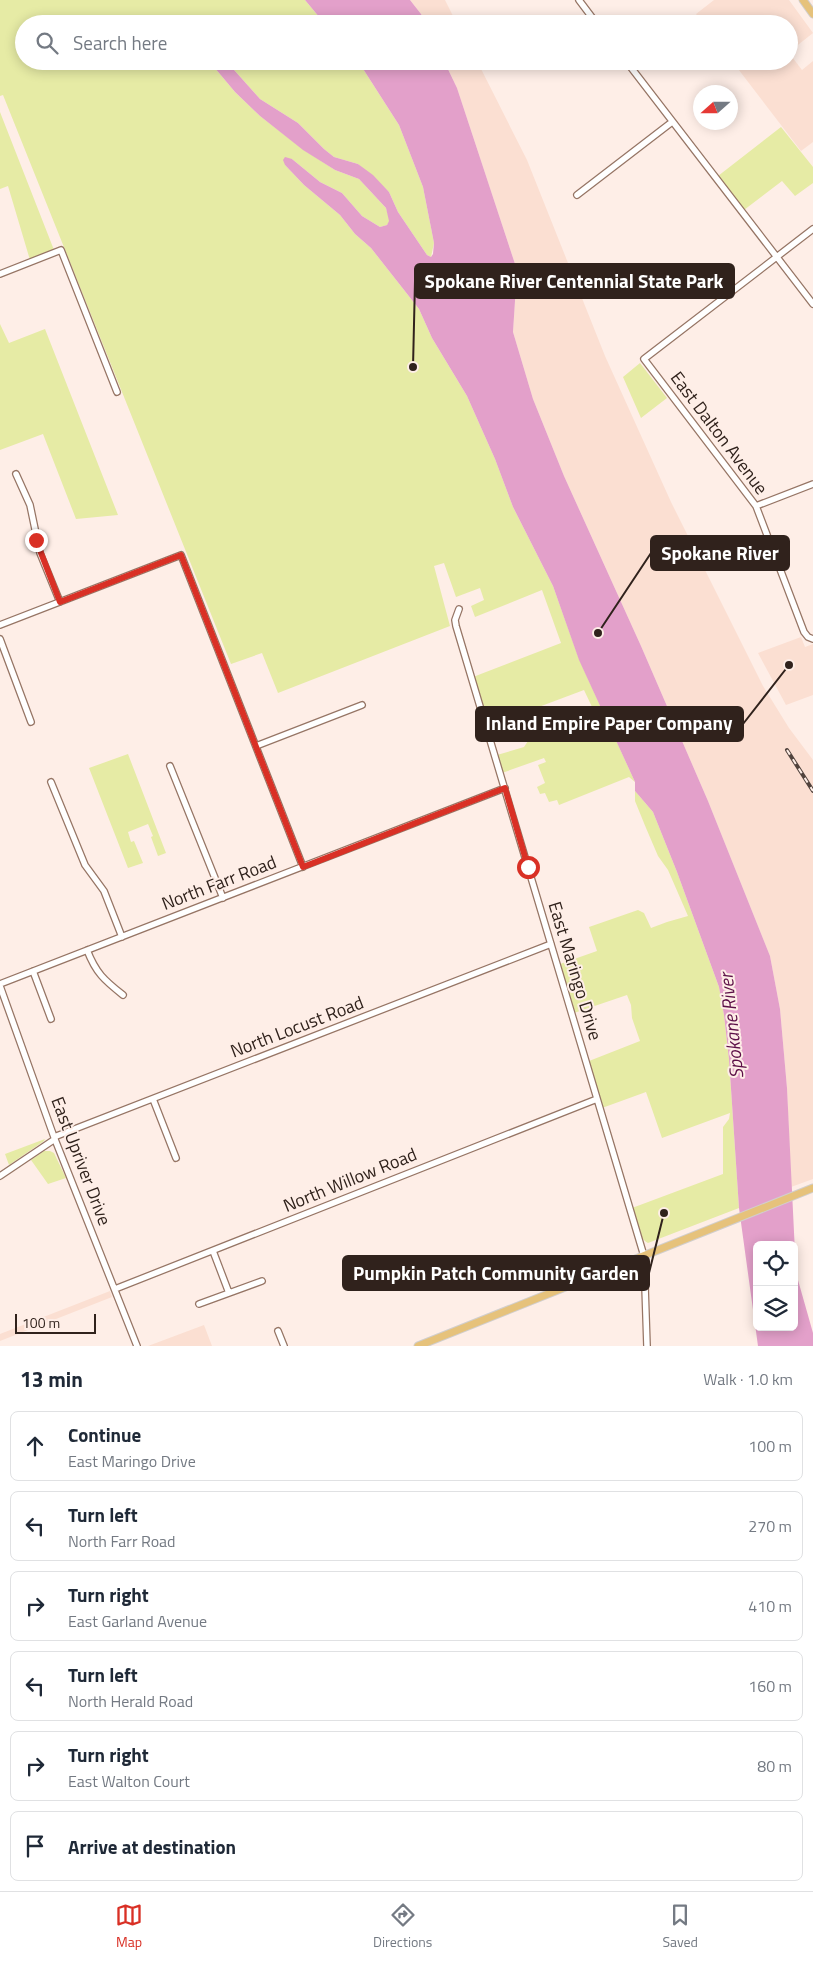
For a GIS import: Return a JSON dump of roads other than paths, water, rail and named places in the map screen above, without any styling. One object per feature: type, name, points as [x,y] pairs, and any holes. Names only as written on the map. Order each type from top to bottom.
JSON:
[{"type":"main road","points":[[802,0],[813,14]]},
{"type":"main road","points":[[418,1346],[812,1189]]},
{"type":"street","points":[[579,0],[590,15]]},
{"type":"street","points":[[633,70],[813,304]]},
{"type":"street","points":[[577,195],[672,122]]},
{"type":"street","points":[[776,257],[813,229]]},
{"type":"street","points":[[0,274],[61,250],[118,392]]},
{"type":"street","name":"East Dalton Avenue","points":[[776,257],[644,359],[756,506],[804,632],[811,638]]},
{"type":"street","points":[[16,474],[30,505],[40,553],[60,602]]},
{"type":"street","points":[[756,506],[813,484]]},
{"type":"street","points":[[0,625],[181,555],[303,867]]},
{"type":"street","name":"East Maringo Drive","points":[[459,609],[455,620],[456,626],[644,1256],[647,1346]]},
{"type":"street","points":[[0,639],[31,722]]},
{"type":"street","points":[[256,746],[362,705]]},
{"type":"street","points":[[170,766],[223,898]]},
{"type":"street","points":[[52,782],[85,865],[104,891],[122,937]]},
{"type":"street","name":"North Farr Road","points":[[0,985],[505,788]]},
{"type":"street","name":"North Locust Road","points":[[0,1176],[55,1138],[551,944]]},
{"type":"street","points":[[88,950],[93,966],[100,976],[123,995]]},
{"type":"street","points":[[33,971],[50,1019]]},
{"type":"street","name":"East Upriver Drive","points":[[0,985],[55,1138],[137,1346]]},
{"type":"street","points":[[153,1099],[176,1158]]},
{"type":"street","name":"North Willow Road","points":[[114,1289],[597,1099]]},
{"type":"street","points":[[213,1250],[229,1293]]},
{"type":"street","points":[[199,1304],[262,1281]]},
{"type":"street","points":[[278,1331],[284,1346]]},
{"type":"water","points":[[305,0],[410,0],[422,15],[318,15]]},
{"type":"water","points":[[217,70],[234,70],[260,99],[298,123],[334,157],[358,164],[373,175],[389,192],[398,212],[427,255],[431,257],[434,243],[423,187],[399,125],[364,70],[448,70],[457,88],[517,270],[513,332],[533,399],[564,476],[641,646],[708,801],[770,956],[780,1009],[787,1088],[794,1241],[753,1241],[753,1310],[739,1208],[729,1059],[724,1015],[719,987],[677,872],[653,812],[635,791],[635,782],[579,660],[553,586],[513,507],[495,459],[467,396],[432,338],[419,309],[371,248],[355,234],[340,215],[304,185],[285,165],[283,160],[285,157],[292,159],[320,182],[342,193],[362,216],[380,227],[387,225],[389,221],[386,208],[359,179],[335,170],[303,150],[260,116],[235,92]]},
{"type":"water","points":[[798,1280],[813,1333],[813,1346],[758,1346],[756,1331],[798,1331]]},
{"type":"railway","points":[[787,750],[813,791]]},
{"type":"place","name":"Spokane River Centennial State Park","points":[[413,367]]},
{"type":"place","name":"Spokane River","points":[[598,633]]},
{"type":"place","name":"Inland Empire Paper Company","points":[[789,665]]},
{"type":"place","name":"Pumpkin Patch Community Garden","points":[[664,1213]]}]
